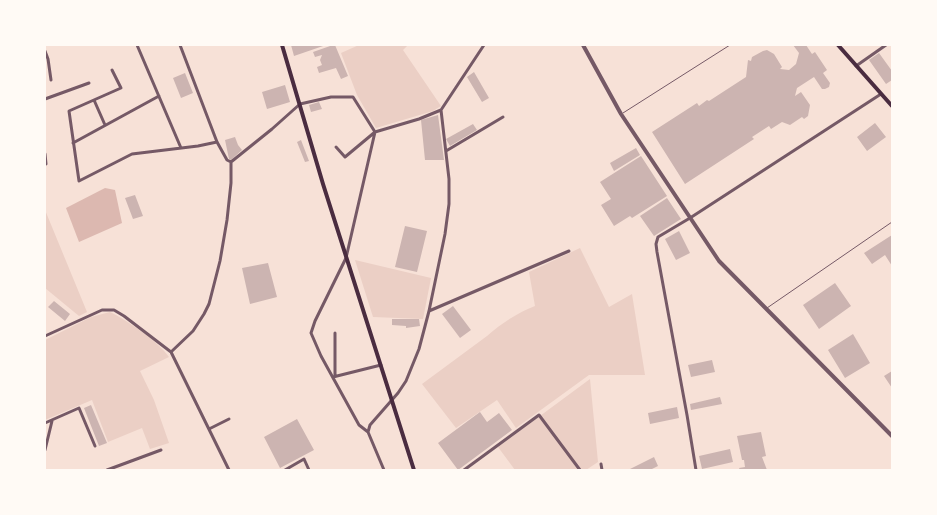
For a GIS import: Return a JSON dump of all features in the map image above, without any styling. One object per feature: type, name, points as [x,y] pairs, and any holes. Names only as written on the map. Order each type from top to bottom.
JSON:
[{"type":"main road","points":[[282,45],[346,258],[414,470]]},
{"type":"main road","points":[[838,45],[892,106]]},
{"type":"street","points":[[137,45],[181,148]]},
{"type":"street","points":[[180,45],[217,142],[227,160],[231,162]]},
{"type":"street","points":[[336,147],[345,157],[375,132],[419,119],[441,110],[483,45]]},
{"type":"street","points":[[583,45],[621,114],[690,218],[728,271],[892,436]]},
{"type":"street","points":[[856,66],[886,45]]},
{"type":"street","points":[[45,51],[51,80]]},
{"type":"street","points":[[112,70],[121,88],[69,111],[79,181],[132,154],[217,142]]},
{"type":"street","points":[[45,99],[89,83]]},
{"type":"street","points":[[696,470],[656,244],[658,237],[881,94]]},
{"type":"street","points":[[73,143],[159,96]]},
{"type":"street","points":[[231,162],[300,104],[331,97],[353,97],[375,132],[346,258],[311,333],[321,356],[359,424],[368,432],[384,470]]},
{"type":"street","points":[[94,100],[106,125]]},
{"type":"street","points":[[368,432],[370,425],[402,387],[412,368],[429,311],[445,234],[449,204],[446,151],[441,110]]},
{"type":"street","points":[[446,151],[503,117]]},
{"type":"street","points":[[45,154],[46,164]]},
{"type":"street","points":[[171,352],[193,331],[208,304],[220,262],[227,220],[231,184],[231,162]]},
{"type":"street","points":[[429,311],[569,251]]},
{"type":"street","points":[[45,336],[91,314],[102,310],[114,310],[171,352],[229,470]]},
{"type":"street","points":[[334,377],[335,333]]},
{"type":"street","points":[[334,377],[381,365]]},
{"type":"street","points":[[45,423],[80,408],[95,446]]},
{"type":"street","points":[[464,470],[539,415],[580,470]]},
{"type":"street","points":[[209,429],[229,419]]},
{"type":"street","points":[[45,450],[53,420]]},
{"type":"street","points":[[107,470],[161,450]]},
{"type":"street","points":[[285,470],[304,460],[308,470]]},
{"type":"street","points":[[601,464],[602,470]]},
{"type":"lane","points":[[621,114],[730,45]]},
{"type":"lane","points":[[765,309],[892,222]]},
{"type":"shaded area","points":[[359,45],[408,45],[403,50],[441,106],[433,111],[376,128],[357,95],[341,53]]},
{"type":"shaded area","points":[[105,188],[115,190],[122,223],[79,242],[66,208]]},
{"type":"shaded area","points":[[45,210],[87,312],[79,316],[45,288]]},
{"type":"shaded area","points":[[580,248],[609,307],[632,294],[645,375],[589,375],[516,428],[497,400],[456,428],[422,384],[504,323],[535,306],[529,272]]},
{"type":"shaded area","points":[[355,260],[431,278],[423,319],[373,317]]},
{"type":"shaded area","points":[[110,312],[158,344],[169,357],[140,371],[154,400],[169,443],[150,449],[142,428],[108,442],[92,400],[45,420],[45,340],[91,317]]},
{"type":"shaded area","points":[[590,379],[598,462],[586,470],[515,470],[498,447]]},
{"type":"building","points":[[291,45],[326,45],[294,56]]},
{"type":"building","points":[[335,45],[348,76],[341,79],[336,68],[319,73],[317,67],[322,65],[320,60],[322,55],[315,57],[313,52]]},
{"type":"building","points":[[793,45],[806,45],[812,54],[815,52],[827,70],[823,73],[830,83],[829,87],[822,89],[814,77],[797,88],[795,96],[801,92],[810,105],[808,116],[804,119],[802,117],[790,125],[782,122],[771,129],[769,126],[752,137],[754,139],[685,184],[652,132],[697,103],[699,106],[707,100],[709,101],[746,77],[748,60],[751,61],[752,57],[763,51],[767,50],[774,54],[782,67],[780,69],[789,70],[796,64],[799,53]]},
{"type":"building","points":[[879,53],[892,71],[892,80],[886,84],[869,60]]},
{"type":"building","points":[[474,72],[489,98],[482,102],[467,77]]},
{"type":"building","points":[[185,73],[193,93],[181,98],[173,78]]},
{"type":"building","points":[[285,85],[290,102],[267,109],[262,92]]},
{"type":"building","points":[[319,102],[322,109],[311,112],[309,105]]},
{"type":"building","points":[[438,115],[444,160],[425,160],[421,120]]},
{"type":"building","points":[[875,123],[886,137],[867,151],[857,137]]},
{"type":"building","points":[[473,124],[477,130],[450,146],[446,139]]},
{"type":"building","points":[[235,137],[242,150],[231,160],[229,159],[225,140]]},
{"type":"building","points":[[301,140],[309,161],[305,162],[297,142]]},
{"type":"building","points":[[636,148],[640,155],[614,171],[610,163]]},
{"type":"building","points":[[641,156],[667,196],[632,218],[630,216],[614,226],[601,205],[611,199],[600,182]]},
{"type":"building","points":[[135,195],[143,216],[133,219],[125,198]]},
{"type":"building","points":[[667,198],[681,219],[654,236],[640,216]]},
{"type":"building","points":[[405,226],[427,231],[417,272],[395,267]]},
{"type":"building","points":[[679,231],[690,253],[676,260],[665,239]]},
{"type":"building","points":[[892,235],[892,266],[885,255],[872,264],[864,253]]},
{"type":"building","points":[[268,263],[277,297],[250,304],[242,268]]},
{"type":"building","points":[[835,283],[851,306],[819,329],[803,305]]},
{"type":"building","points":[[54,301],[70,314],[65,321],[48,307]]},
{"type":"building","points":[[453,306],[471,330],[460,338],[442,314]]},
{"type":"building","points":[[392,319],[419,319],[420,326],[406,328],[406,326],[392,325]]},
{"type":"building","points":[[853,334],[870,363],[845,378],[828,350]]},
{"type":"building","points":[[712,360],[715,372],[691,377],[688,365]]},
{"type":"building","points":[[892,371],[892,388],[884,376]]},
{"type":"building","points":[[720,397],[722,404],[691,410],[690,404]]},
{"type":"building","points":[[91,405],[107,443],[99,446],[84,408]]},
{"type":"building","points":[[677,407],[679,418],[650,424],[648,413]]},
{"type":"building","points":[[480,412],[487,422],[499,413],[512,430],[458,470],[438,443]]},
{"type":"building","points":[[297,419],[314,450],[280,468],[264,437]]},
{"type":"building","points":[[761,432],[766,456],[762,457],[767,470],[740,470],[739,468],[745,467],[737,436]]},
{"type":"building","points":[[730,449],[733,462],[702,469],[699,456]]},
{"type":"building","points":[[654,457],[658,466],[650,470],[628,470]]}]
